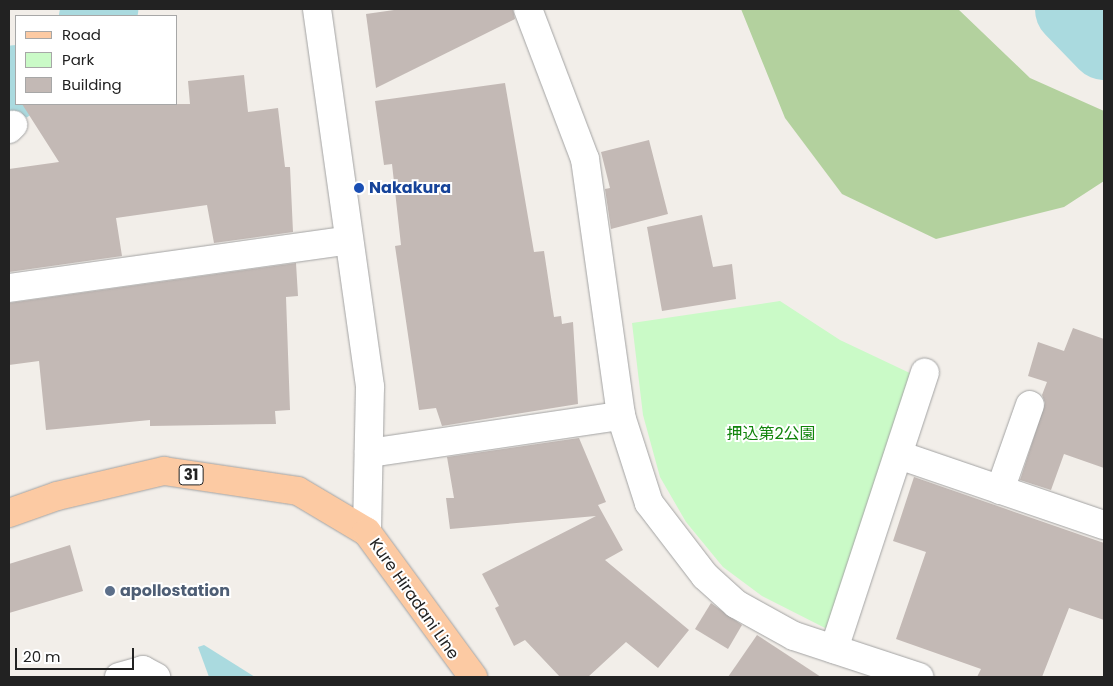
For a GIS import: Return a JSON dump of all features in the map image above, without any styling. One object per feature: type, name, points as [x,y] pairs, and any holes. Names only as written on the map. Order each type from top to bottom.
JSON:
[{"type":"main road","name":"Kure Hiradani Line","points":[[9,513],[57,496],[164,471],[298,492],[367,532],[473,677]]},
{"type":"street","points":[[317,9],[370,387],[367,532]]},
{"type":"street","points":[[528,9],[585,159],[621,416],[649,503],[705,576],[761,621],[834,649],[919,677]]},
{"type":"street","points":[[9,288],[349,240]]},
{"type":"street","points":[[834,649],[925,373]]},
{"type":"street","points":[[1000,490],[1030,405]]},
{"type":"street","points":[[368,453],[621,416]]},
{"type":"street","points":[[899,455],[1104,525]]},
{"type":"street","points":[[119,677],[144,670],[156,677]]},
{"type":"green space","points":[[741,9],[958,9],[1030,78],[1104,111],[1104,181],[1064,207],[936,239],[842,194],[785,118]]},
{"type":"green space","name":"押込第2公園","points":[[780,301],[840,340],[914,375],[829,630],[762,596],[723,567],[686,522],[660,477],[643,415],[632,323]]},
{"type":"water","points":[[204,645],[255,677],[209,677],[198,647]]},
{"type":"building","points":[[401,9],[513,9],[515,19],[376,88],[366,14]]},
{"type":"building","points":[[244,75],[248,112],[278,108],[285,167],[290,167],[293,232],[214,243],[207,205],[116,218],[122,256],[9,272],[9,169],[59,162],[23,105],[190,104],[188,81]]},
{"type":"building","points":[[505,83],[534,252],[544,251],[554,317],[561,316],[562,324],[573,322],[578,404],[442,426],[436,408],[419,410],[395,246],[401,245],[392,164],[384,165],[375,101]]},
{"type":"building","points":[[649,140],[668,214],[611,229],[605,189],[610,188],[601,152]]},
{"type":"building","points":[[702,215],[713,267],[732,264],[736,299],[662,311],[647,227]]},
{"type":"building","points":[[296,263],[298,296],[286,297],[290,410],[275,411],[276,424],[150,426],[150,420],[46,430],[39,361],[9,365],[9,303]]},
{"type":"building","points":[[1073,328],[1104,339],[1104,468],[1064,454],[1051,490],[1020,480],[1045,403],[1042,395],[1047,382],[1028,376],[1038,342],[1064,351]]},
{"type":"building","points":[[579,438],[606,502],[598,505],[623,550],[605,560],[689,630],[658,668],[626,642],[588,677],[560,677],[525,640],[514,646],[495,608],[499,606],[482,574],[596,516],[450,529],[446,498],[454,498],[447,457]]},
{"type":"building","points":[[914,477],[1104,543],[1104,620],[1069,608],[1042,677],[977,677],[981,669],[896,639],[926,552],[893,541]]},
{"type":"building","points":[[70,545],[83,591],[9,613],[9,564]]},
{"type":"building","points":[[711,603],[742,625],[728,649],[695,629]]},
{"type":"building","points":[[757,635],[821,677],[728,677]]},
{"type":"waterway","points":[[95,15],[102,9]]},
{"type":"waterway","points":[[1070,9],[1104,44]]},
{"type":"waterway","points":[[9,86],[15,81]]},
{"type":"place","name":"Nakakura","points":[[359,188]]},
{"type":"place","name":"apollostation","points":[[110,591]]}]
